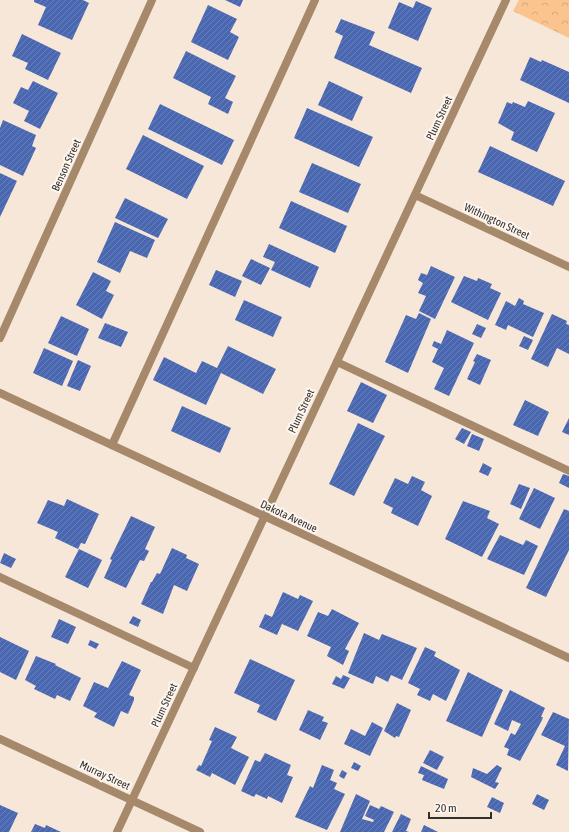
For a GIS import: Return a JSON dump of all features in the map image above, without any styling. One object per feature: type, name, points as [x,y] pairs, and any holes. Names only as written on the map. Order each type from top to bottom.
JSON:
[{"type":"street","name":"Benson Street","points":[[0,338],[152,0]]},
{"type":"street","points":[[112,445],[315,0]]},
{"type":"street","name":"Plum Street","points":[[117,832],[506,0]]},
{"type":"street","name":"Withington Street","points":[[415,195],[569,267]]},
{"type":"street","points":[[337,362],[569,471]]},
{"type":"street","name":"Dakota Avenue","points":[[0,393],[569,658]]},
{"type":"street","points":[[0,577],[194,668]]},
{"type":"street","name":"Murray Street","points":[[0,739],[200,832]]},
{"type":"green space","points":[[519,0],[569,0],[569,38],[513,11]]},
{"type":"building","points":[[34,0],[83,0],[89,3],[72,40],[38,25],[46,7],[34,2]]},
{"type":"building","points":[[225,0],[243,0],[240,7]]},
{"type":"building","points":[[416,1],[432,8],[418,41],[388,28],[399,2],[413,8]]},
{"type":"building","points":[[208,5],[237,19],[230,32],[239,37],[228,60],[191,42]]},
{"type":"building","points":[[341,19],[375,32],[369,45],[422,68],[411,93],[334,58],[343,36],[335,32]]},
{"type":"building","points":[[22,34],[61,53],[48,80],[25,69],[28,63],[12,56]]},
{"type":"building","points":[[186,51],[236,76],[225,98],[233,102],[228,114],[208,104],[211,97],[173,78]]},
{"type":"building","points":[[530,57],[541,62],[542,60],[569,72],[569,103],[520,80]]},
{"type":"building","points":[[33,81],[58,93],[40,129],[24,121],[29,111],[13,103],[21,87],[28,90]]},
{"type":"building","points":[[329,81],[363,97],[352,121],[318,105]]},
{"type":"building","points":[[528,101],[555,113],[537,152],[511,140],[514,132],[498,123],[507,102],[512,104],[513,102],[525,107]]},
{"type":"building","points":[[160,104],[234,140],[222,165],[148,129]]},
{"type":"building","points":[[307,108],[373,137],[359,167],[294,138]]},
{"type":"building","points":[[3,120],[36,135],[32,146],[36,148],[23,176],[0,165],[0,128]]},
{"type":"building","points":[[143,135],[204,166],[187,199],[126,169]]},
{"type":"building","points":[[490,146],[565,181],[553,206],[478,172]]},
{"type":"building","points":[[312,163],[361,184],[348,213],[299,192]]},
{"type":"building","points":[[0,173],[17,181],[0,217]]},
{"type":"building","points":[[125,198],[168,219],[158,238],[115,218]]},
{"type":"building","points":[[291,201],[347,226],[335,253],[279,228]]},
{"type":"building","points":[[115,222],[155,240],[147,258],[130,251],[120,273],[97,262]]},
{"type":"building","points":[[269,244],[319,267],[310,288],[271,270],[275,262],[263,257]]},
{"type":"building","points":[[251,259],[270,268],[261,285],[242,276]]},
{"type":"building","points":[[431,266],[455,277],[435,319],[419,311],[426,296],[418,293],[423,283],[418,280],[421,273],[427,275]]},
{"type":"building","points":[[216,270],[242,281],[235,297],[209,285]]},
{"type":"building","points":[[93,272],[111,281],[106,291],[114,295],[102,319],[76,305]]},
{"type":"building","points":[[464,276],[477,281],[478,278],[492,284],[490,288],[501,293],[488,320],[451,302]]},
{"type":"building","points":[[519,298],[524,301],[523,304],[544,313],[533,337],[508,325],[506,330],[495,325],[506,301],[515,306]]},
{"type":"building","points":[[244,300],[282,317],[273,337],[235,320]]},
{"type":"building","points":[[419,313],[431,319],[408,373],[385,362],[406,315],[416,319]]},
{"type":"building","points":[[552,314],[567,321],[566,324],[569,325],[569,354],[557,348],[548,367],[531,359]]},
{"type":"building","points":[[61,316],[89,329],[77,356],[48,343]]},
{"type":"building","points":[[105,323],[128,332],[121,347],[98,338]]},
{"type":"building","points":[[477,324],[486,328],[481,338],[472,334]]},
{"type":"building","points":[[447,330],[474,343],[449,396],[434,389],[444,368],[432,362],[438,349],[432,346],[434,341],[441,344]]},
{"type":"building","points":[[524,336],[533,340],[528,350],[519,346]]},
{"type":"building","points":[[228,346],[276,369],[263,394],[221,373],[206,405],[153,380],[164,357],[196,373],[202,361],[217,368]]},
{"type":"building","points":[[44,348],[73,361],[62,386],[33,373]]},
{"type":"building","points":[[477,354],[491,360],[480,385],[467,379]]},
{"type":"building","points":[[78,360],[91,366],[80,391],[67,386]]},
{"type":"building","points":[[361,382],[387,395],[373,423],[347,411]]},
{"type":"building","points":[[525,400],[549,412],[538,436],[513,425]]},
{"type":"building","points":[[182,406],[231,428],[220,453],[171,431]]},
{"type":"building","points":[[569,418],[569,435],[562,432]]},
{"type":"building","points":[[358,423],[385,436],[354,496],[329,484]]},
{"type":"building","points":[[462,428],[471,432],[464,444],[455,439]]},
{"type":"building","points":[[472,434],[484,439],[479,451],[467,446]]},
{"type":"building","points":[[483,463],[492,468],[488,476],[479,472]]},
{"type":"building","points":[[563,474],[569,476],[569,488],[559,483]]},
{"type":"building","points":[[412,476],[425,482],[421,490],[432,496],[418,526],[391,513],[393,508],[383,503],[395,478],[408,484]]},
{"type":"building","points":[[519,484],[530,488],[521,509],[510,504]]},
{"type":"building","points":[[534,488],[555,498],[540,529],[519,519]]},
{"type":"building","points":[[67,499],[99,514],[85,544],[81,543],[78,549],[55,538],[58,532],[37,523],[48,500],[64,506]]},
{"type":"building","points":[[463,501],[490,511],[487,518],[499,524],[482,557],[445,539]]},
{"type":"building","points":[[564,509],[569,511],[569,550],[546,597],[526,588]]},
{"type":"building","points":[[131,516],[155,527],[145,549],[149,551],[144,561],[140,560],[126,588],[104,578],[112,560],[110,559]]},
{"type":"building","points":[[500,535],[523,545],[526,540],[538,546],[524,575],[487,559]]},
{"type":"building","points":[[172,548],[187,555],[186,558],[199,564],[187,591],[174,585],[163,614],[141,604],[151,582],[157,573],[160,574]]},
{"type":"building","points":[[79,549],[102,560],[88,588],[65,577]]},
{"type":"building","points":[[4,553],[16,559],[11,568],[0,563]]},
{"type":"building","points":[[283,592],[298,599],[300,595],[313,601],[298,631],[282,624],[277,635],[259,627],[265,614],[272,617]]},
{"type":"building","points":[[332,609],[359,623],[345,649],[349,651],[343,665],[327,656],[331,647],[307,636],[318,612],[328,616]]},
{"type":"building","points":[[133,616],[141,620],[138,627],[129,623]]},
{"type":"building","points":[[59,619],[76,627],[68,644],[51,637]]},
{"type":"building","points":[[364,633],[379,640],[382,634],[417,648],[402,680],[391,675],[388,682],[376,676],[373,684],[348,673]]},
{"type":"building","points":[[0,637],[29,651],[16,680],[0,672]]},
{"type":"building","points":[[90,640],[99,644],[96,649],[88,645]]},
{"type":"building","points":[[425,647],[436,652],[434,656],[460,670],[446,701],[433,694],[430,701],[417,695],[420,689],[408,683]]},
{"type":"building","points":[[36,656],[56,664],[55,665],[81,678],[70,701],[57,695],[55,699],[34,689],[36,686],[25,680]]},
{"type":"building","points":[[250,659],[295,680],[276,721],[257,712],[260,705],[234,693]]},
{"type":"building","points":[[122,661],[141,670],[129,695],[134,697],[134,700],[128,714],[121,711],[114,727],[94,717],[97,713],[83,706],[94,682],[108,688]]},
{"type":"building","points":[[468,672],[503,690],[482,737],[446,721]]},
{"type":"building","points":[[343,675],[350,678],[344,689],[332,684],[336,676],[341,679]]},
{"type":"building","points":[[510,690],[545,708],[541,717],[543,717],[542,720],[520,761],[507,755],[509,749],[504,747],[511,733],[515,735],[521,724],[512,720],[508,731],[494,724]]},
{"type":"building","points":[[397,703],[411,710],[399,737],[396,736],[395,738],[384,731]]},
{"type":"building","points":[[308,710],[324,717],[322,721],[328,723],[320,740],[299,730]]},
{"type":"building","points":[[553,712],[569,719],[568,771],[556,765],[565,746],[541,735]]},
{"type":"building","points":[[372,722],[383,728],[370,756],[344,744],[351,729],[365,736]]},
{"type":"building","points":[[215,727],[237,737],[231,748],[249,757],[235,785],[212,773],[210,777],[196,770],[199,765],[201,766],[212,741],[209,740]]},
{"type":"building","points":[[430,750],[444,757],[437,770],[423,763]]},
{"type":"building","points":[[265,753],[291,765],[287,775],[293,777],[282,803],[268,796],[267,799],[256,794],[254,797],[241,791],[255,760],[260,762]]},
{"type":"building","points":[[354,762],[361,766],[358,771],[351,768]]},
{"type":"building","points":[[322,765],[334,770],[330,780],[337,783],[334,789],[345,794],[327,830],[295,817],[310,786],[313,788]]},
{"type":"building","points":[[497,765],[502,768],[495,782],[499,783],[495,789],[471,777],[473,768],[487,774]]},
{"type":"building","points":[[421,766],[448,779],[444,789],[422,780],[424,775],[418,773]]},
{"type":"building","points":[[342,770],[347,773],[344,779],[339,776]]},
{"type":"building","points":[[356,794],[370,801],[362,819],[373,822],[374,820],[365,816],[370,805],[379,809],[381,806],[394,812],[384,832],[340,832]]},
{"type":"building","points":[[537,794],[549,800],[544,810],[532,804]]},
{"type":"building","points":[[492,797],[504,803],[500,813],[487,807]]},
{"type":"building","points":[[0,805],[18,813],[9,832],[0,832]]},
{"type":"building","points":[[401,814],[411,819],[406,831],[409,832],[392,832]]},
{"type":"building","points":[[35,824],[45,828],[46,825],[61,832],[31,832]]},
{"type":"building","points":[[424,825],[438,832],[421,832]]}]
